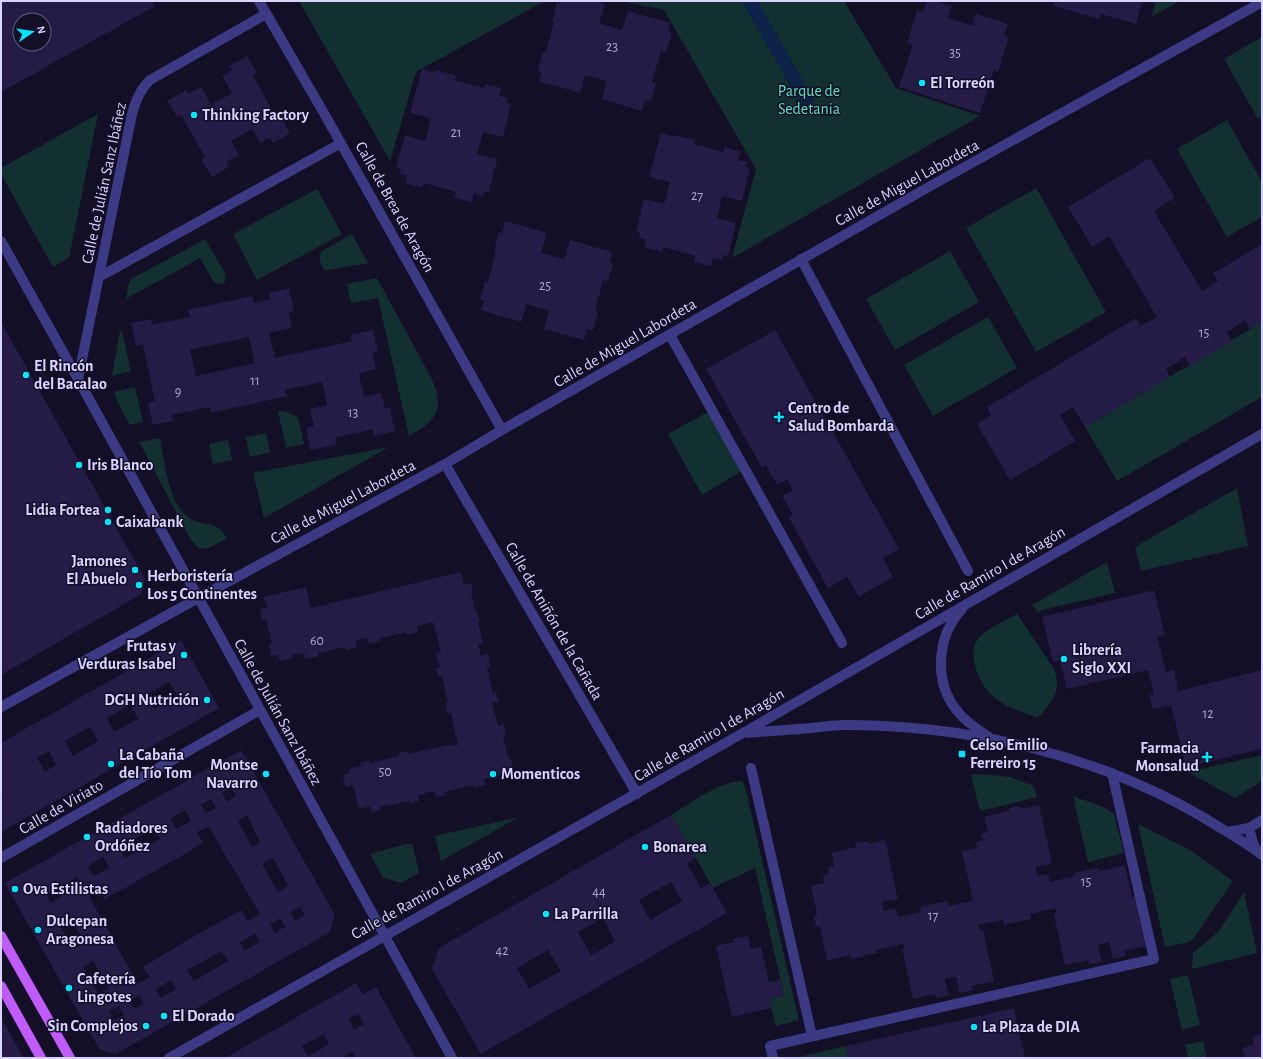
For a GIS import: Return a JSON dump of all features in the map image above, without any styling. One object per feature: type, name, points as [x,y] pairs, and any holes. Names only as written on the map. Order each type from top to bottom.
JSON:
[{"type":"main road","points":[[1,936],[70,1058]]},
{"type":"main road","points":[[1,986],[42,1058]]},
{"type":"street","name":"Calle de Brea de Aragón","points":[[259,1],[341,143],[502,430]]},
{"type":"street","name":"Calle de Miguel Labordeta","points":[[1,707],[445,464],[801,259],[1262,2]]},
{"type":"street","name":"Calle de Julián Sanz Ibáñez","points":[[78,379],[132,114],[142,88],[150,80],[266,14]]},
{"type":"street","points":[[99,278],[341,143]]},
{"type":"street","name":"Calle de Julián Sanz Ibáñez","points":[[1,241],[452,1058]]},
{"type":"street","points":[[801,259],[968,571]]},
{"type":"street","points":[[670,335],[842,643]]},
{"type":"street","name":"Calle de Ramiro I de Aragón","points":[[169,1058],[384,935],[637,794],[1262,434]]},
{"type":"street","name":"Calle de Aniñón de la Cañada","points":[[445,464],[637,794]]},
{"type":"street","points":[[968,603],[956,616],[943,642],[940,669],[943,686],[958,713],[992,739]]},
{"type":"street","name":"Calle de Viriato","points":[[1,858],[260,710]]},
{"type":"street","points":[[743,733],[843,725],[915,728],[992,739],[1077,760],[1112,773],[1170,798],[1228,832],[1260,854]]},
{"type":"street","points":[[751,768],[812,1036]]},
{"type":"street","points":[[773,1058],[770,1046],[1154,959],[1112,773]]},
{"type":"street","points":[[1228,832],[1249,828],[1262,820]]},
{"type":"street","points":[[1249,828],[1253,843],[1260,854]]},
{"type":"green space","points":[[299,1],[545,1],[416,72],[390,161]]},
{"type":"green space","name":"Parque de Sedetania","points":[[620,1],[844,1],[896,88],[980,116],[732,258],[756,169],[664,10]]},
{"type":"green space","points":[[1156,1],[1180,1],[1151,17]]},
{"type":"green space","points":[[1262,37],[1262,116],[1258,119],[1224,59]]},
{"type":"green space","points":[[98,114],[69,258],[53,267],[1,174],[1,168]]},
{"type":"green space","points":[[1227,120],[1262,182],[1262,217],[1227,237],[1177,149]]},
{"type":"green space","points":[[1036,188],[1106,312],[1036,352],[966,228]]},
{"type":"green space","points":[[317,189],[342,234],[257,280],[233,234]]},
{"type":"green space","points":[[352,234],[368,263],[324,270],[320,260],[322,251]]},
{"type":"green space","points":[[205,239],[225,273],[226,279],[224,283],[217,284],[212,279],[200,258],[126,299],[131,279]]},
{"type":"green space","points":[[950,251],[979,302],[895,350],[866,299]]},
{"type":"green space","points":[[377,278],[432,379],[438,399],[436,413],[432,419],[426,425],[409,436],[378,298],[351,303],[347,284]]},
{"type":"green space","points":[[988,317],[1017,368],[933,416],[904,365]]},
{"type":"green space","points":[[1262,322],[1262,397],[1117,481],[1085,427]]},
{"type":"green space","points":[[120,331],[122,331],[131,371],[112,376]]},
{"type":"green space","points":[[135,387],[143,422],[130,425],[117,401],[114,392]]},
{"type":"green space","points":[[711,410],[745,469],[702,495],[668,434]]},
{"type":"green space","points":[[278,411],[284,411],[298,417],[304,444],[286,448]]},
{"type":"green space","points":[[266,433],[270,452],[250,457],[246,437]]},
{"type":"green space","points":[[160,438],[169,484],[178,506],[193,520],[215,526],[223,532],[227,538],[209,548],[200,549],[191,540],[139,442]]},
{"type":"green space","points":[[228,440],[232,460],[213,464],[209,444]]},
{"type":"green space","points":[[389,447],[264,518],[253,473]]},
{"type":"green space","points":[[1237,488],[1248,546],[1141,571],[1135,547]]},
{"type":"green space","points":[[1107,562],[1115,593],[1042,610],[1038,613],[1032,605]]},
{"type":"green space","points":[[1017,614],[1053,667],[1056,675],[1057,689],[1055,695],[1038,718],[1007,706],[991,694],[979,677],[974,662],[974,648],[978,639],[991,628]]},
{"type":"green space","points":[[1262,755],[1262,781],[1235,798],[1188,772]]},
{"type":"green space","points":[[971,774],[1010,777],[1034,786],[1037,797],[980,811]]},
{"type":"green space","points":[[740,781],[743,782],[745,787],[799,1020],[776,1026],[769,999],[784,996],[755,868],[713,888],[671,815],[696,799],[721,786]]},
{"type":"green space","points":[[1073,796],[1103,807],[1114,814],[1124,853],[1088,862]]},
{"type":"green space","points":[[519,817],[441,861],[435,836]]},
{"type":"green space","points":[[1138,824],[1190,850],[1233,881],[1193,939],[1189,942],[1165,947]]},
{"type":"green space","points":[[411,844],[413,846],[419,873],[401,883],[383,878],[370,854]]},
{"type":"green space","points":[[1244,892],[1257,953],[1192,969],[1193,953],[1219,931]]},
{"type":"green space","points":[[1188,975],[1200,1025],[1182,1030],[1170,979]]},
{"type":"green space","points":[[1203,1041],[1207,1058],[1188,1058],[1185,1045]]},
{"type":"green space","points":[[846,1046],[848,1058],[794,1058]]},
{"type":"water","points":[[742,1],[758,1],[815,102],[803,109]]},
{"type":"building","points":[[1,1],[152,1],[155,6],[1,92]]},
{"type":"building","points":[[561,1],[595,1],[605,4],[599,23],[622,30],[628,11],[670,23],[668,32],[672,33],[666,52],[661,51],[652,82],[656,83],[651,101],[645,100],[642,111],[602,99],[607,81],[585,75],[580,93],[539,81],[542,72],[537,71],[543,52],[546,52],[554,22],[552,21],[557,2],[560,3]]},
{"type":"building","points":[[926,1],[936,1],[952,6],[948,18],[972,26],[976,14],[1008,24],[1004,36],[1009,37],[998,72],[994,70],[980,113],[899,87],[913,44],[907,43],[917,10],[923,12]]},
{"type":"building","points":[[1055,1],[1142,1],[1136,24],[1101,14],[1100,19],[1054,6]]},
{"type":"building","points":[[247,56],[257,73],[253,76],[276,117],[280,115],[290,133],[273,143],[270,138],[260,143],[252,129],[231,141],[239,155],[226,162],[229,167],[212,177],[201,159],[205,157],[181,115],[177,117],[167,101],[186,90],[188,94],[201,87],[211,105],[232,93],[222,76],[233,70],[230,66]]},
{"type":"building","points":[[422,69],[435,73],[436,70],[456,76],[455,80],[484,88],[485,84],[501,88],[499,96],[508,98],[506,103],[511,104],[503,137],[483,132],[477,154],[497,159],[489,192],[484,191],[483,196],[474,194],[472,202],[454,198],[456,192],[424,183],[422,188],[405,183],[407,176],[399,174],[401,169],[396,168],[405,135],[425,141],[431,118],[410,113]]},
{"type":"building","points":[[661,133],[674,137],[675,135],[695,140],[694,144],[723,152],[725,147],[741,152],[738,160],[747,162],[745,167],[750,168],[742,201],[722,196],[717,218],[736,223],[728,256],[723,255],[722,260],[713,258],[711,266],[694,262],[695,256],[663,247],[662,252],[644,247],[646,240],[639,238],[640,233],[636,232],[644,199],[664,204],[670,182],[649,177]]},
{"type":"building","points":[[1150,158],[1175,198],[1154,211],[1202,291],[1218,281],[1213,273],[1262,244],[1262,322],[1250,329],[1245,320],[1227,332],[1232,341],[1190,366],[1185,357],[1166,369],[1170,377],[1085,427],[1073,407],[1060,415],[1075,441],[1010,480],[977,424],[991,415],[987,407],[1136,318],[1140,326],[1157,317],[1109,236],[1092,247],[1068,207]]},
{"type":"building","points":[[505,221],[547,233],[541,253],[564,259],[570,240],[612,252],[610,262],[613,263],[608,281],[603,280],[595,311],[598,312],[593,331],[587,329],[584,340],[544,329],[549,311],[527,304],[521,322],[481,310],[484,301],[480,300],[485,281],[488,282],[496,252],[494,251],[499,232],[502,233]]},
{"type":"building","points":[[289,288],[294,311],[289,312],[292,328],[269,333],[275,358],[352,341],[350,335],[373,330],[378,352],[373,353],[376,369],[359,373],[364,397],[381,393],[385,409],[390,407],[395,431],[374,436],[373,429],[335,438],[336,445],[310,450],[306,428],[314,426],[310,409],[327,405],[322,382],[285,390],[287,396],[211,413],[210,407],[172,415],[173,421],[153,425],[148,403],[155,401],[143,344],[136,346],[131,323],[151,319],[152,325],[190,317],[188,310],[252,296],[254,303],[271,299],[269,293]],"holes":[[[249,337],[255,363],[196,376],[190,350]]]},
{"type":"building","points":[[1,322],[145,579],[142,594],[1,675]]},
{"type":"building","name":"Centro de Salud Bombarda","points":[[775,330],[899,549],[883,558],[893,577],[859,597],[847,577],[828,588],[789,518],[793,515],[782,496],[793,490],[787,480],[777,485],[766,465],[762,468],[706,369]]},
{"type":"building","points":[[461,572],[464,584],[471,583],[473,593],[471,593],[480,622],[478,622],[483,643],[478,645],[481,656],[488,654],[490,666],[487,667],[493,693],[496,692],[499,702],[492,703],[498,726],[504,724],[506,736],[503,737],[513,768],[508,769],[509,773],[484,779],[486,785],[474,788],[473,785],[444,792],[445,795],[436,797],[434,791],[418,795],[419,801],[410,804],[410,801],[380,807],[381,810],[372,812],[370,806],[359,809],[353,785],[346,787],[343,775],[350,773],[349,769],[361,766],[360,763],[369,760],[370,763],[399,756],[399,753],[407,751],[408,754],[453,744],[453,746],[458,745],[451,713],[447,713],[445,703],[448,703],[442,676],[439,677],[436,668],[440,667],[436,653],[441,652],[433,622],[417,626],[418,632],[407,635],[406,632],[379,639],[380,641],[369,644],[367,638],[355,640],[357,647],[346,650],[345,647],[318,653],[319,656],[305,659],[304,653],[292,655],[293,658],[280,661],[278,655],[271,656],[269,644],[272,644],[266,619],[262,620],[260,609],[267,608],[264,597],[306,587],[311,608]]},
{"type":"building","points":[[1154,590],[1165,635],[1157,636],[1166,672],[1174,669],[1178,691],[1262,670],[1262,749],[1186,767],[1171,705],[1153,709],[1149,695],[1154,694],[1148,670],[1067,689],[1060,660],[1053,662],[1042,617]]},
{"type":"building","points":[[181,640],[219,708],[1,832],[1,797],[4,795],[1,790],[1,743]],"holes":[[[169,682],[178,696],[155,709],[146,695]],[[130,705],[138,719],[114,732],[107,718]],[[90,727],[98,741],[73,756],[65,741]],[[49,751],[56,765],[45,772],[37,758]]]},
{"type":"building","points":[[241,750],[335,915],[330,932],[116,1054],[99,1049],[5,883]],"holes":[[[231,788],[236,796],[227,802],[222,793]],[[211,799],[216,808],[206,813],[201,805]],[[185,810],[191,821],[176,829],[170,819]],[[247,815],[260,843],[252,847],[238,821]],[[209,827],[260,914],[248,921],[241,910],[191,938],[143,967],[150,977],[138,984],[89,896],[101,889],[105,899],[203,843],[197,832]],[[154,828],[160,839],[125,858],[119,848]],[[103,857],[109,868],[93,876],[88,866]],[[273,858],[288,886],[278,892],[262,864]],[[77,877],[82,886],[72,892],[68,883]],[[56,889],[61,897],[51,903],[47,894]],[[300,907],[305,915],[295,921],[291,912]],[[69,916],[85,943],[74,949],[58,922]],[[280,918],[285,927],[275,933],[270,924]],[[255,934],[260,942],[244,951],[240,942]],[[222,951],[228,961],[194,981],[187,970]],[[93,961],[109,988],[99,994],[83,967]],[[171,980],[176,989],[161,998],[156,989]],[[139,995],[144,1004],[134,1009],[130,1001]],[[119,1006],[124,1015],[114,1020],[109,1012]]]},
{"type":"building","points":[[1039,805],[1052,863],[1036,867],[1037,876],[1048,874],[1050,882],[1074,876],[1074,873],[1098,868],[1099,871],[1125,865],[1132,897],[1135,896],[1146,946],[1124,951],[1126,956],[1113,959],[1109,942],[1098,945],[1102,962],[1089,964],[1089,960],[1065,965],[1054,914],[1057,913],[1056,908],[1030,914],[1031,919],[1004,925],[1003,920],[978,925],[979,930],[983,929],[994,981],[972,986],[973,990],[959,993],[956,977],[945,979],[949,995],[936,998],[935,994],[913,999],[902,949],[904,949],[903,944],[876,950],[877,953],[851,959],[850,955],[827,961],[820,926],[816,927],[814,916],[817,915],[811,886],[824,883],[823,876],[829,874],[828,867],[834,866],[832,853],[856,847],[855,843],[868,841],[869,844],[885,840],[898,899],[882,902],[884,911],[895,908],[898,917],[921,912],[920,907],[947,901],[948,906],[973,901],[962,851],[977,848],[976,842],[983,840],[981,834],[988,832],[984,817],[1009,811],[1009,808],[1020,806],[1021,809]]},
{"type":"building","points":[[671,815],[696,858],[687,864],[701,888],[710,883],[727,913],[481,1054],[432,969],[439,948]],"holes":[[[671,882],[682,901],[650,920],[639,900]],[[603,918],[615,941],[591,955],[578,932]],[[548,950],[561,971],[529,989],[517,968]]]},
{"type":"building","points":[[748,936],[751,949],[761,946],[769,982],[780,980],[784,996],[769,999],[771,1008],[732,1017],[716,946],[734,942],[733,939]]},
{"type":"building","points":[[356,983],[363,994],[376,987],[416,1058],[356,1058],[352,1052],[341,1058],[225,1058]],"holes":[[[358,1014],[364,1024],[354,1030],[349,1019]],[[324,1034],[329,1044],[308,1056],[302,1046]]]},
{"type":"building","name":"La Plaza de DIA","points":[[1014,1008],[1025,1058],[848,1058],[846,1046]]},
{"type":"building","points":[[1,1018],[24,1058],[1,1058]]},
{"type":"building","points":[[1262,1034],[1262,1058],[1245,1058],[1242,1048],[1254,1045],[1252,1037]]},
{"type":"place","name":"El Torreón","points":[[922,83]]},
{"type":"place","name":"Thinking Factory","points":[[194,115]]},
{"type":"place","name":"El Rincón del Bacalao","points":[[26,375]]},
{"type":"place","name":"Centro de Salud Bombarda","points":[[779,417]]},
{"type":"place","name":"Iris Blanco","points":[[79,465]]},
{"type":"place","name":"Lidia Fortea","points":[[108,510]]},
{"type":"place","name":"Caixabank","points":[[108,522]]},
{"type":"place","name":"Jamones El Abuelo","points":[[135,570]]},
{"type":"place","name":"Herboristería Los 5 Continentes","points":[[139,585]]},
{"type":"place","name":"Frutas y Verduras Isabel","points":[[184,655]]},
{"type":"place","name":"Librería Siglo XXI","points":[[1064,659]]},
{"type":"place","name":"DGH Nutrición","points":[[207,700]]},
{"type":"place","name":"Celso Emilio Ferreiro 15","points":[[962,754]]},
{"type":"place","name":"Farmacia Monsalud","points":[[1207,757]]},
{"type":"place","name":"La Cabaña del Tío Tom","points":[[111,764]]},
{"type":"place","name":"Montse Navarro","points":[[266,774]]},
{"type":"place","name":"Momenticos","points":[[493,774]]},
{"type":"place","name":"Radiadores Ordóñez","points":[[87,837]]},
{"type":"place","name":"Bonarea","points":[[645,847]]},
{"type":"place","name":"Ova Estilistas","points":[[15,889]]},
{"type":"place","name":"La Parrilla","points":[[546,914]]},
{"type":"place","name":"Dulcepan Aragonesa","points":[[38,930]]},
{"type":"place","name":"Cafetería Lingotes","points":[[69,988]]},
{"type":"place","name":"El Dorado","points":[[164,1016]]},
{"type":"place","name":"Sin Complejos","points":[[146,1026]]},
{"type":"place","name":"La Plaza de DIA","points":[[974,1027]]}]
